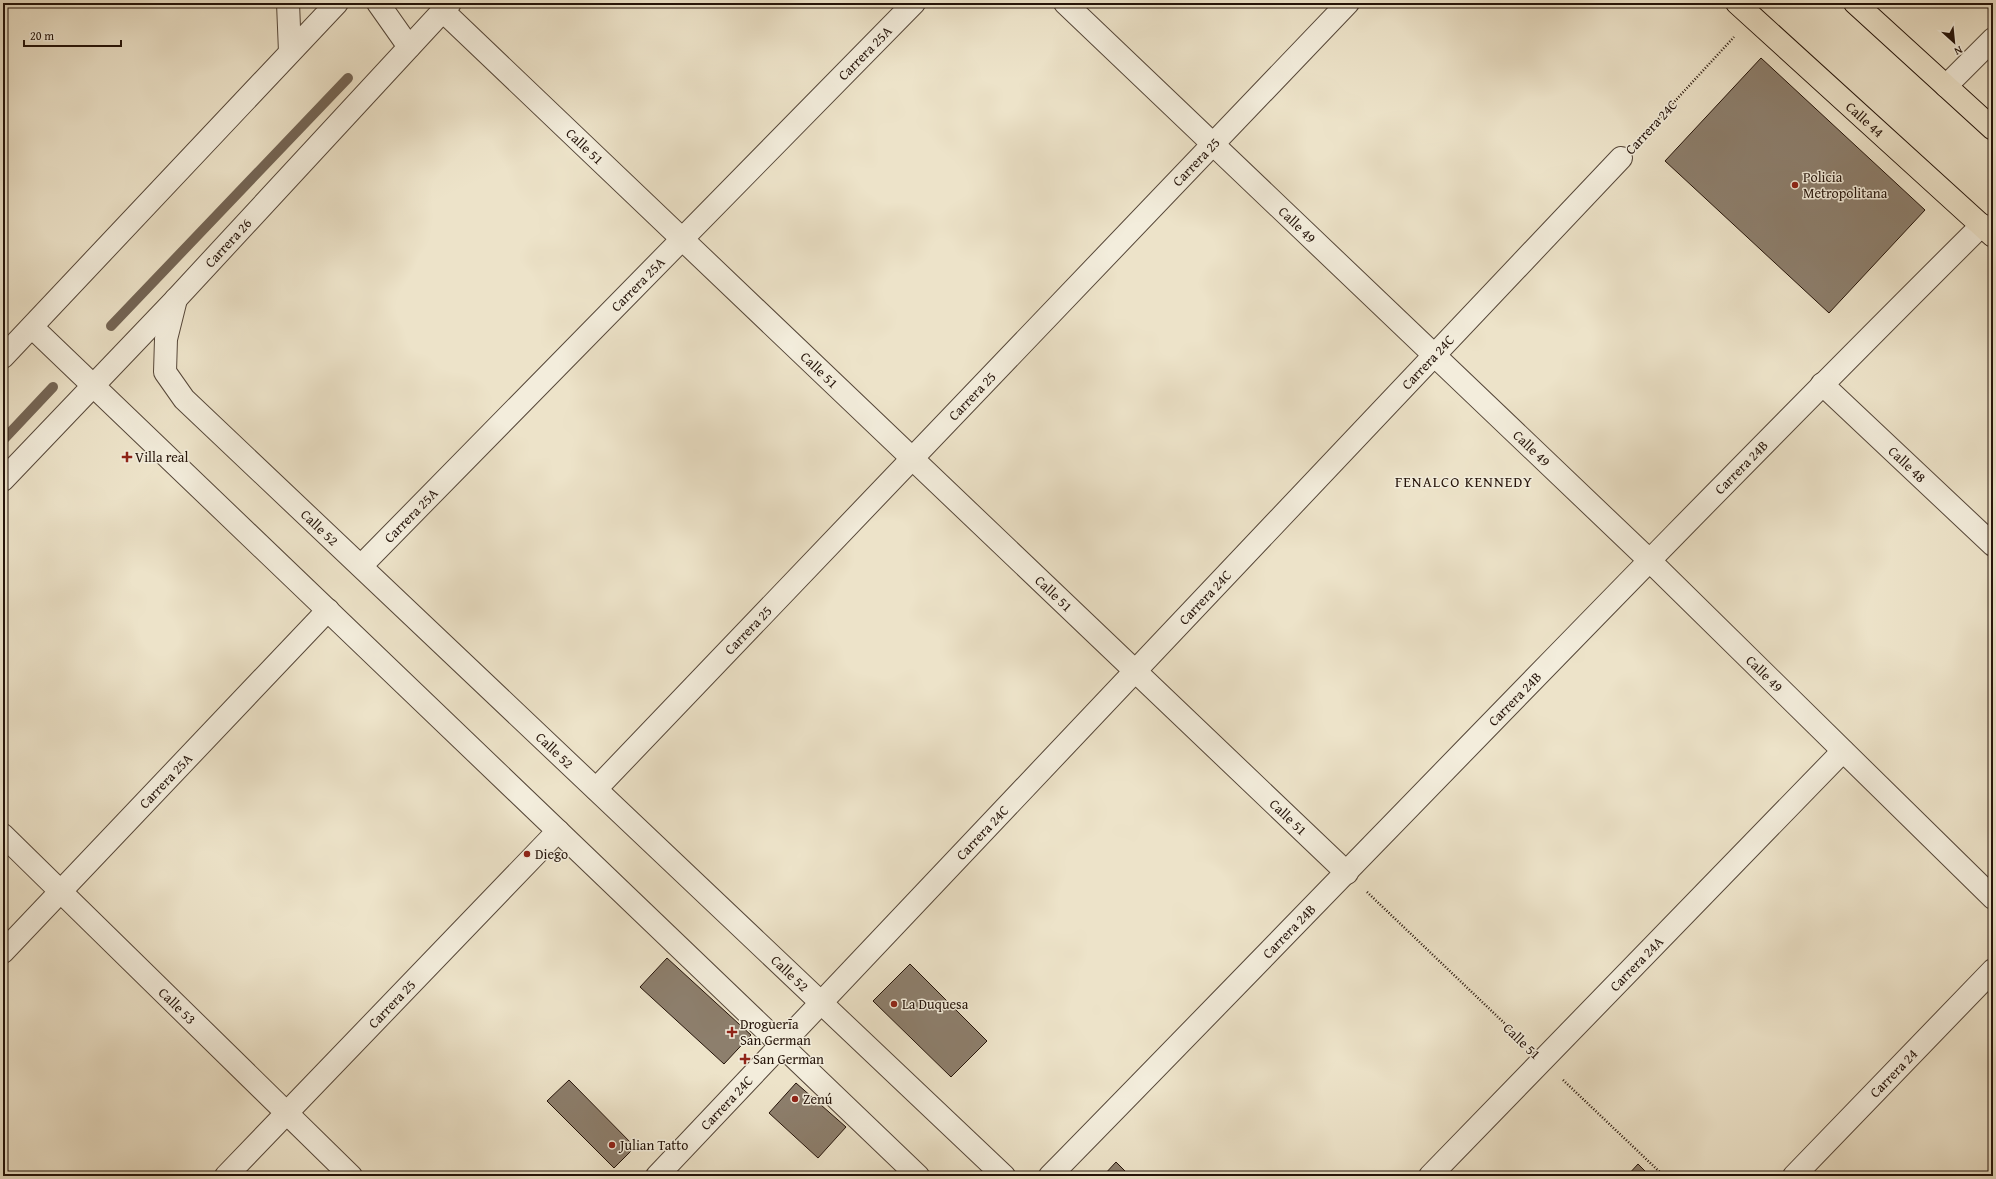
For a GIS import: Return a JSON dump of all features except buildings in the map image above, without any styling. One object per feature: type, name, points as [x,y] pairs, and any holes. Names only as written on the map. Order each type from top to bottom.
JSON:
[{"type":"main road","name":"Calle 44","points":[[1737,3],[1987,230]]},
{"type":"main road","points":[[1855,3],[1993,129]]},
{"type":"street","points":[[288,3],[290,52]]},
{"type":"street","points":[[3,357],[336,3]]},
{"type":"street","points":[[378,3],[409,47]]},
{"type":"street","name":"Carrera 25A","points":[[361,566],[914,3]]},
{"type":"street","name":"Calle 49","points":[[1065,3],[1649,560],[1993,898]]},
{"type":"street","name":"Carrera 25","points":[[596,789],[1348,3]]},
{"type":"street","name":"Carrera 26","points":[[3,480],[176,299],[447,7]]},
{"type":"street","name":"Calle 51","points":[[447,7],[682,240],[1347,873]]},
{"type":"street","points":[[1946,86],[1993,39]]},
{"type":"street","name":"Carrera 24C","points":[[657,1176],[1621,158]]},
{"type":"street","name":"Carrera 24B","points":[[1050,1176],[1822,384],[1987,230]]},
{"type":"street","name":"Calle 52","points":[[176,299],[166,339],[165,372],[184,399],[1004,1176]]},
{"type":"street","points":[[32,327],[918,1176]]},
{"type":"street","name":"Calle 48","points":[[1822,384],[1993,545]]},
{"type":"street","name":"Carrera 25A","points":[[3,952],[328,610]]},
{"type":"street","name":"Carrera 24A","points":[[1430,1176],[1843,751]]},
{"type":"street","name":"Carrera 25","points":[[226,1176],[558,831]]},
{"type":"street","name":"Calle 53","points":[[3,835],[351,1176]]},
{"type":"street","name":"Carrera 24","points":[[1794,1176],[1993,970]]},
{"type":"path","name":"Carrera 24C","points":[[1621,158],[1753,18]]},
{"type":"path","name":"Calle 51","points":[[1347,873],[1664,1176]]},
{"type":"waterway","points":[[111,326],[348,78]]},
{"type":"waterway","points":[[3,440],[53,387]]},
{"type":"place","name":"Policia Metropolitana","points":[[1795,185]]},
{"type":"place","name":"Villa real","points":[[127,457]]},
{"type":"place","name":"Diego","points":[[527,854]]},
{"type":"place","name":"La Duquesa","points":[[894,1004]]},
{"type":"place","name":"Droguerīa San German","points":[[732,1032]]},
{"type":"place","name":"San German","points":[[745,1059]]},
{"type":"place","name":"Zenú","points":[[795,1099]]},
{"type":"place","name":"Julian Tatto","points":[[612,1145]]},
{"type":"district","name":"FENALCO KENNEDY","points":[[1464,482]]}]
